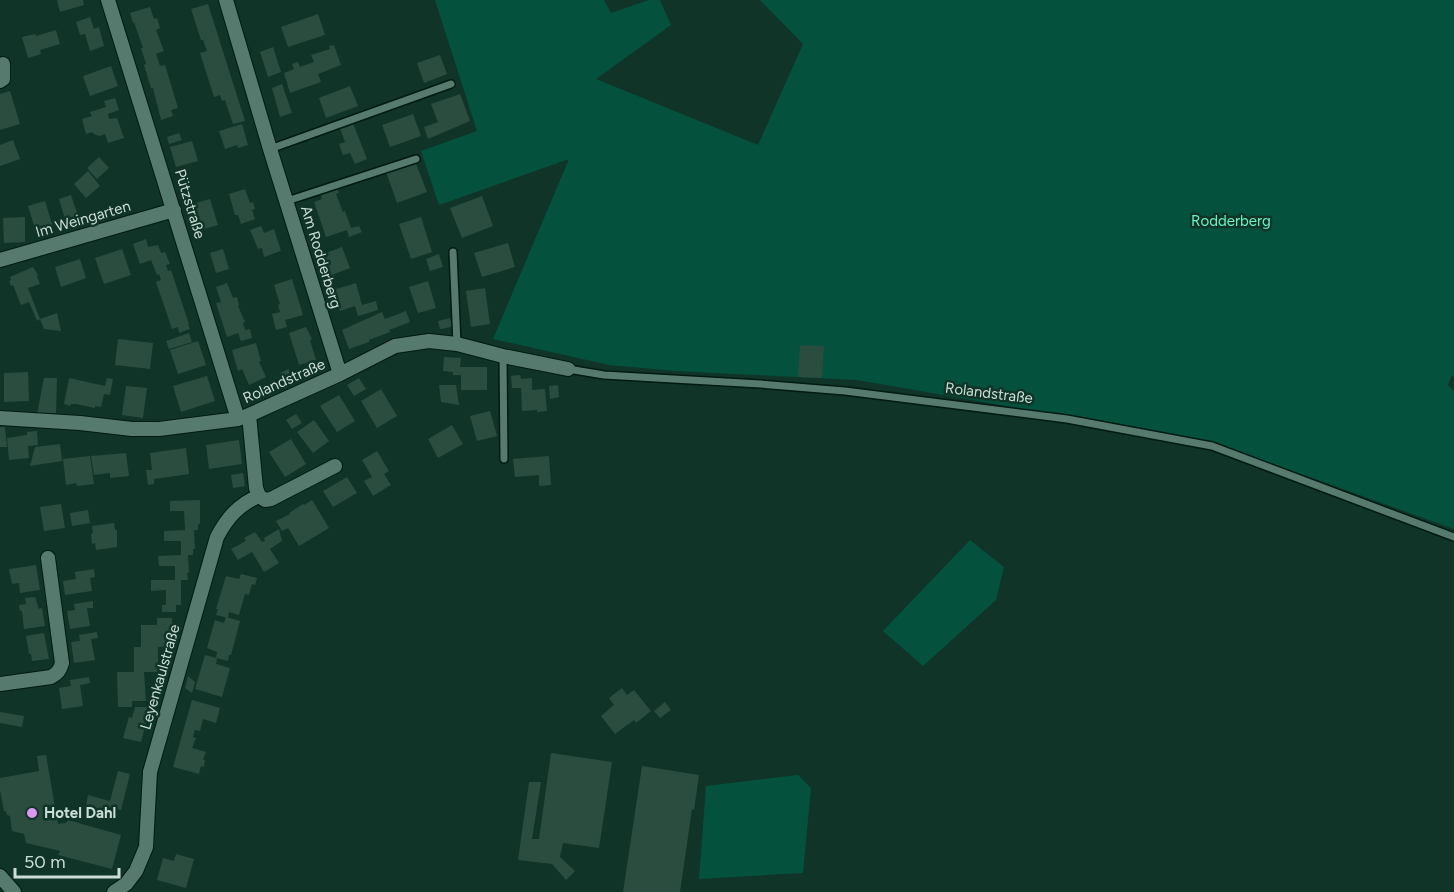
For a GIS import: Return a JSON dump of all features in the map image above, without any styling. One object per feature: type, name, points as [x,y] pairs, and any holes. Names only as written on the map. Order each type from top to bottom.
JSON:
[{"type":"street","name":"Pützstraße","points":[[108,0],[174,210],[244,417]]},
{"type":"street","name":"Am Rodderberg","points":[[226,0],[340,374]]},
{"type":"street","points":[[0,81],[3,79],[3,64]]},
{"type":"street","name":"Im Weingarten","points":[[0,260],[174,210]]},
{"type":"street","name":"Rolandstraße","points":[[0,418],[132,429],[159,429],[244,417],[340,374],[395,346],[429,341],[457,344],[568,369]]},
{"type":"street","points":[[244,417],[256,488],[260,496]]},
{"type":"street","name":"Leyenkaulstraße","points":[[124,889],[136,871],[146,847],[150,772],[217,537],[226,521],[248,500],[260,496],[265,500],[272,499],[335,466]]},
{"type":"street","points":[[0,684],[51,676],[57,674],[61,669],[48,558]]},
{"type":"street","points":[[0,876],[14,892]]},
{"type":"lane","points":[[270,149],[451,84]]},
{"type":"lane","points":[[287,201],[416,159]]},
{"type":"lane","points":[[453,252],[457,344]]},
{"type":"lane","points":[[503,356],[504,459]]},
{"type":"lane","name":"Rolandstraße","points":[[568,369],[604,375],[845,391],[1067,419],[1212,446],[1454,537]]},
{"type":"green space","name":"Rodderberg","points":[[435,0],[604,0],[611,13],[649,0],[660,0],[671,25],[596,79],[758,145],[803,44],[760,0],[1454,0],[1454,377],[1452,375],[1448,385],[1454,391],[1454,529],[1212,442],[857,380],[676,371],[609,365],[493,339],[569,159],[439,205],[421,151],[477,131]]},
{"type":"green space","points":[[970,540],[1004,567],[996,600],[923,666],[883,631]]},
{"type":"green space","points":[[798,775],[811,788],[803,873],[699,879],[706,786]]},
{"type":"building","points":[[57,0],[83,0],[84,5],[60,12]]},
{"type":"building","points":[[208,4],[245,121],[233,124],[225,100],[222,101],[220,95],[214,97],[200,53],[207,51],[191,9]]},
{"type":"building","points":[[150,7],[154,19],[157,18],[160,28],[156,30],[164,51],[156,54],[160,66],[165,65],[178,108],[171,110],[173,116],[161,120],[153,88],[151,88],[144,65],[146,64],[141,48],[143,48],[130,13]]},
{"type":"building","points":[[318,14],[325,35],[288,47],[281,27]]},
{"type":"building","points":[[90,17],[94,29],[99,27],[104,46],[90,51],[85,34],[80,35],[76,22]]},
{"type":"building","points":[[56,30],[60,44],[40,50],[41,54],[28,58],[22,37],[35,34],[36,36]]},
{"type":"building","points":[[334,45],[341,65],[318,74],[321,82],[290,93],[284,73],[294,69],[292,64],[298,62],[300,67],[314,62],[311,55],[330,49],[329,46]]},
{"type":"building","points":[[273,47],[281,72],[268,77],[260,52]]},
{"type":"building","points":[[440,55],[447,74],[424,83],[417,63]]},
{"type":"building","points":[[111,66],[118,86],[90,96],[83,76]]},
{"type":"building","points":[[282,84],[292,113],[280,117],[272,88]]},
{"type":"building","points":[[350,86],[358,106],[326,118],[319,98]]},
{"type":"building","points":[[10,91],[20,124],[0,130],[0,94]]},
{"type":"building","points":[[460,94],[470,121],[428,139],[424,127],[438,122],[431,104]]},
{"type":"building","points":[[115,98],[119,110],[108,114],[109,119],[117,118],[124,138],[108,143],[105,134],[99,136],[92,132],[86,134],[82,119],[92,116],[90,112],[106,107],[104,101]]},
{"type":"building","points":[[413,114],[421,136],[390,147],[382,125]]},
{"type":"building","points":[[353,123],[367,159],[355,164],[350,153],[343,155],[339,144],[345,142],[340,128]]},
{"type":"building","points":[[242,124],[248,145],[238,148],[237,145],[225,149],[219,131]]},
{"type":"building","points":[[179,133],[182,140],[169,144],[167,137]]},
{"type":"building","points":[[13,140],[20,159],[0,166],[0,145]]},
{"type":"building","points":[[192,141],[198,161],[176,167],[170,147]]},
{"type":"building","points":[[99,157],[109,168],[97,179],[87,168]]},
{"type":"building","points":[[415,161],[427,192],[397,203],[386,172]]},
{"type":"building","points":[[88,171],[100,186],[86,198],[74,184]]},
{"type":"building","points":[[337,187],[339,193],[336,194],[351,228],[359,226],[362,232],[349,237],[347,230],[326,237],[314,202],[322,199],[320,193]]},
{"type":"building","points":[[245,189],[250,203],[253,202],[255,209],[252,210],[255,219],[241,224],[238,215],[235,215],[229,194]]},
{"type":"building","points":[[71,195],[80,222],[67,226],[59,199]]},
{"type":"building","points":[[482,196],[493,226],[462,238],[450,208]]},
{"type":"building","points":[[210,199],[218,225],[197,231],[189,205]]},
{"type":"building","points":[[45,201],[53,227],[36,232],[28,206]]},
{"type":"building","points":[[25,217],[25,242],[4,243],[3,218]]},
{"type":"building","points":[[421,217],[432,252],[411,259],[399,224]]},
{"type":"building","points":[[261,226],[264,233],[274,229],[281,251],[264,257],[262,248],[258,249],[250,230]]},
{"type":"building","points":[[146,239],[148,247],[158,245],[161,253],[165,252],[170,264],[166,265],[168,271],[171,270],[190,329],[179,333],[178,327],[172,329],[156,282],[161,280],[159,274],[157,275],[151,260],[140,264],[133,244]]},
{"type":"building","points":[[508,243],[515,267],[482,277],[474,253]]},
{"type":"building","points":[[342,247],[350,268],[329,276],[321,255]]},
{"type":"building","points":[[122,249],[131,275],[104,284],[95,258]]},
{"type":"building","points":[[223,249],[229,269],[216,273],[210,253]]},
{"type":"building","points":[[439,254],[443,267],[430,271],[426,259]]},
{"type":"building","points":[[80,259],[86,278],[61,287],[55,267]]},
{"type":"building","points":[[33,267],[40,284],[28,288],[40,319],[37,321],[29,302],[21,305],[9,281],[10,277]]},
{"type":"building","points":[[292,279],[303,315],[285,320],[287,327],[276,330],[272,314],[280,312],[278,305],[280,304],[274,285]]},
{"type":"building","points":[[428,281],[436,308],[418,313],[409,287]]},
{"type":"building","points":[[227,283],[233,298],[237,297],[245,322],[243,323],[245,330],[250,329],[252,338],[241,341],[238,333],[227,337],[216,303],[221,302],[216,287]]},
{"type":"building","points":[[356,283],[362,305],[376,301],[378,310],[358,316],[355,306],[340,311],[333,290]]},
{"type":"building","points":[[485,288],[490,324],[471,327],[466,291]]},
{"type":"building","points":[[406,311],[410,322],[349,349],[342,330],[382,312],[385,319]]},
{"type":"building","points":[[57,313],[61,331],[44,329],[40,319]]},
{"type":"building","points":[[450,318],[452,327],[440,329],[438,321]]},
{"type":"building","points":[[306,327],[312,339],[310,340],[316,360],[299,365],[289,333]]},
{"type":"building","points":[[189,333],[192,342],[169,349],[166,341]]},
{"type":"building","points":[[118,339],[153,343],[150,369],[115,365]]},
{"type":"building","points":[[198,341],[206,365],[178,374],[170,350]]},
{"type":"building","points":[[256,343],[261,361],[259,362],[266,377],[249,385],[242,369],[238,371],[232,350]]},
{"type":"building","points":[[800,345],[824,346],[822,378],[798,377]]},
{"type":"building","points":[[444,357],[461,358],[460,367],[487,367],[487,390],[461,390],[461,375],[443,371]]},
{"type":"building","points":[[289,369],[293,380],[284,384],[280,373]]},
{"type":"building","points":[[28,372],[29,401],[4,402],[4,373]]},
{"type":"building","points":[[520,375],[521,379],[532,378],[532,390],[545,389],[547,411],[522,411],[521,388],[512,388],[511,376]]},
{"type":"building","points":[[207,376],[215,401],[181,412],[173,386]]},
{"type":"building","points":[[44,378],[57,378],[56,413],[37,414]]},
{"type":"building","points":[[69,378],[105,386],[107,378],[113,379],[110,395],[104,394],[101,407],[64,404]]},
{"type":"building","points":[[359,378],[366,389],[354,396],[347,385]]},
{"type":"building","points":[[439,385],[456,385],[459,405],[441,402]]},
{"type":"building","points":[[558,385],[559,397],[550,399],[549,386]]},
{"type":"building","points":[[126,386],[147,388],[143,418],[122,415]]},
{"type":"building","points":[[381,389],[397,416],[377,428],[361,401]]},
{"type":"building","points":[[339,395],[355,421],[337,432],[320,406]]},
{"type":"building","points":[[490,411],[497,436],[477,441],[470,416]]},
{"type":"building","points":[[296,414],[302,423],[292,429],[286,420]]},
{"type":"building","points":[[314,420],[329,441],[313,453],[297,432]]},
{"type":"building","points":[[452,425],[463,444],[438,458],[428,439]]},
{"type":"building","points":[[0,427],[5,427],[7,447],[0,447]]},
{"type":"building","points":[[37,431],[38,445],[28,446],[29,458],[9,460],[7,438]]},
{"type":"building","points":[[291,439],[306,464],[285,477],[269,452]]},
{"type":"building","points":[[239,440],[242,464],[209,469],[206,445]]},
{"type":"building","points":[[60,444],[62,461],[30,466],[35,447]]},
{"type":"building","points":[[186,448],[189,474],[154,479],[154,484],[148,485],[146,470],[152,470],[150,453]]},
{"type":"building","points":[[377,451],[389,471],[384,474],[391,485],[373,496],[364,481],[372,477],[362,460]]},
{"type":"building","points":[[126,453],[129,476],[110,478],[110,473],[94,475],[91,456]]},
{"type":"building","points":[[90,456],[94,484],[66,485],[63,459]]},
{"type":"building","points":[[549,456],[551,485],[539,486],[539,475],[515,477],[513,459]]},
{"type":"building","points":[[243,473],[245,486],[233,488],[231,475]]},
{"type":"building","points":[[347,477],[357,493],[333,507],[323,491]]},
{"type":"building","points":[[200,500],[200,524],[198,524],[198,530],[194,530],[195,549],[193,549],[193,555],[188,555],[188,580],[181,580],[181,605],[176,605],[176,612],[162,612],[162,605],[166,605],[166,590],[151,591],[151,580],[175,580],[175,566],[159,566],[158,556],[181,555],[181,541],[164,541],[164,531],[185,530],[184,511],[170,511],[170,501]]},
{"type":"building","points":[[312,500],[329,528],[299,546],[288,528],[282,531],[276,521]]},
{"type":"building","points":[[61,504],[65,528],[44,531],[40,507]]},
{"type":"building","points":[[88,510],[90,523],[72,526],[70,513]]},
{"type":"building","points":[[114,523],[115,530],[117,530],[117,547],[96,550],[95,543],[92,544],[92,526]]},
{"type":"building","points":[[279,529],[282,541],[270,549],[279,563],[264,572],[252,552],[238,560],[231,549],[246,541],[244,538],[255,532],[262,542],[265,541],[264,538]]},
{"type":"building","points":[[36,565],[40,590],[20,593],[19,583],[12,584],[9,569]]},
{"type":"building","points":[[94,569],[95,577],[90,578],[92,591],[65,595],[63,581],[76,579],[75,572]]},
{"type":"building","points":[[241,574],[257,578],[255,585],[252,584],[249,595],[245,594],[239,615],[229,612],[228,618],[216,615],[226,576],[239,579]]},
{"type":"building","points":[[35,597],[39,609],[42,608],[45,626],[24,629],[19,605],[26,604],[25,598]]},
{"type":"building","points":[[93,601],[93,608],[87,608],[90,626],[70,629],[67,611],[75,610],[74,604]]},
{"type":"building","points":[[226,617],[240,621],[228,661],[217,658],[216,664],[230,668],[222,697],[195,689],[205,655],[216,658],[217,652],[207,648],[215,620],[224,623]]},
{"type":"building","points":[[157,618],[172,618],[171,646],[158,647],[158,672],[144,672],[146,701],[132,701],[132,707],[118,707],[117,672],[134,672],[134,647],[141,647],[141,625],[157,625]]},
{"type":"building","points":[[97,632],[98,638],[91,639],[95,660],[74,663],[71,642],[80,641],[79,635]]},
{"type":"building","points":[[44,633],[49,659],[32,661],[26,636]]},
{"type":"building","points":[[188,676],[195,682],[192,693],[185,688]]},
{"type":"building","points":[[89,677],[90,683],[80,685],[83,706],[62,709],[59,688],[71,686],[70,680]]},
{"type":"building","points":[[622,688],[627,695],[634,690],[651,711],[636,723],[634,720],[615,734],[601,716],[614,705],[609,698]]},
{"type":"building","points":[[192,700],[220,708],[216,723],[203,719],[200,731],[195,730],[193,737],[196,738],[192,748],[206,752],[203,760],[205,760],[204,767],[201,766],[199,774],[173,767]]},
{"type":"building","points":[[665,702],[671,710],[660,718],[654,711]]},
{"type":"building","points":[[135,707],[150,707],[141,742],[123,738],[129,717],[132,718]]},
{"type":"building","points":[[0,712],[24,716],[22,727],[0,723]]},
{"type":"building","points":[[551,753],[612,762],[599,848],[563,843],[560,857],[575,871],[566,880],[552,864],[518,860],[529,782],[541,782],[532,839],[539,839]]},
{"type":"building","name":"Hotel Dahl","points":[[46,755],[58,824],[66,823],[68,820],[121,835],[112,869],[58,855],[60,851],[26,843],[24,834],[12,831],[10,816],[4,811],[0,778],[39,771],[37,756]]},
{"type":"building","points":[[642,766],[699,775],[680,892],[623,892]]},
{"type":"building","points":[[118,771],[130,774],[121,810],[108,807],[107,811],[86,806],[88,795],[110,801]]},
{"type":"building","points":[[176,854],[194,859],[186,888],[157,880],[163,858],[174,861]]},
{"type":"place","name":"Hotel Dahl","points":[[32,813]]}]
